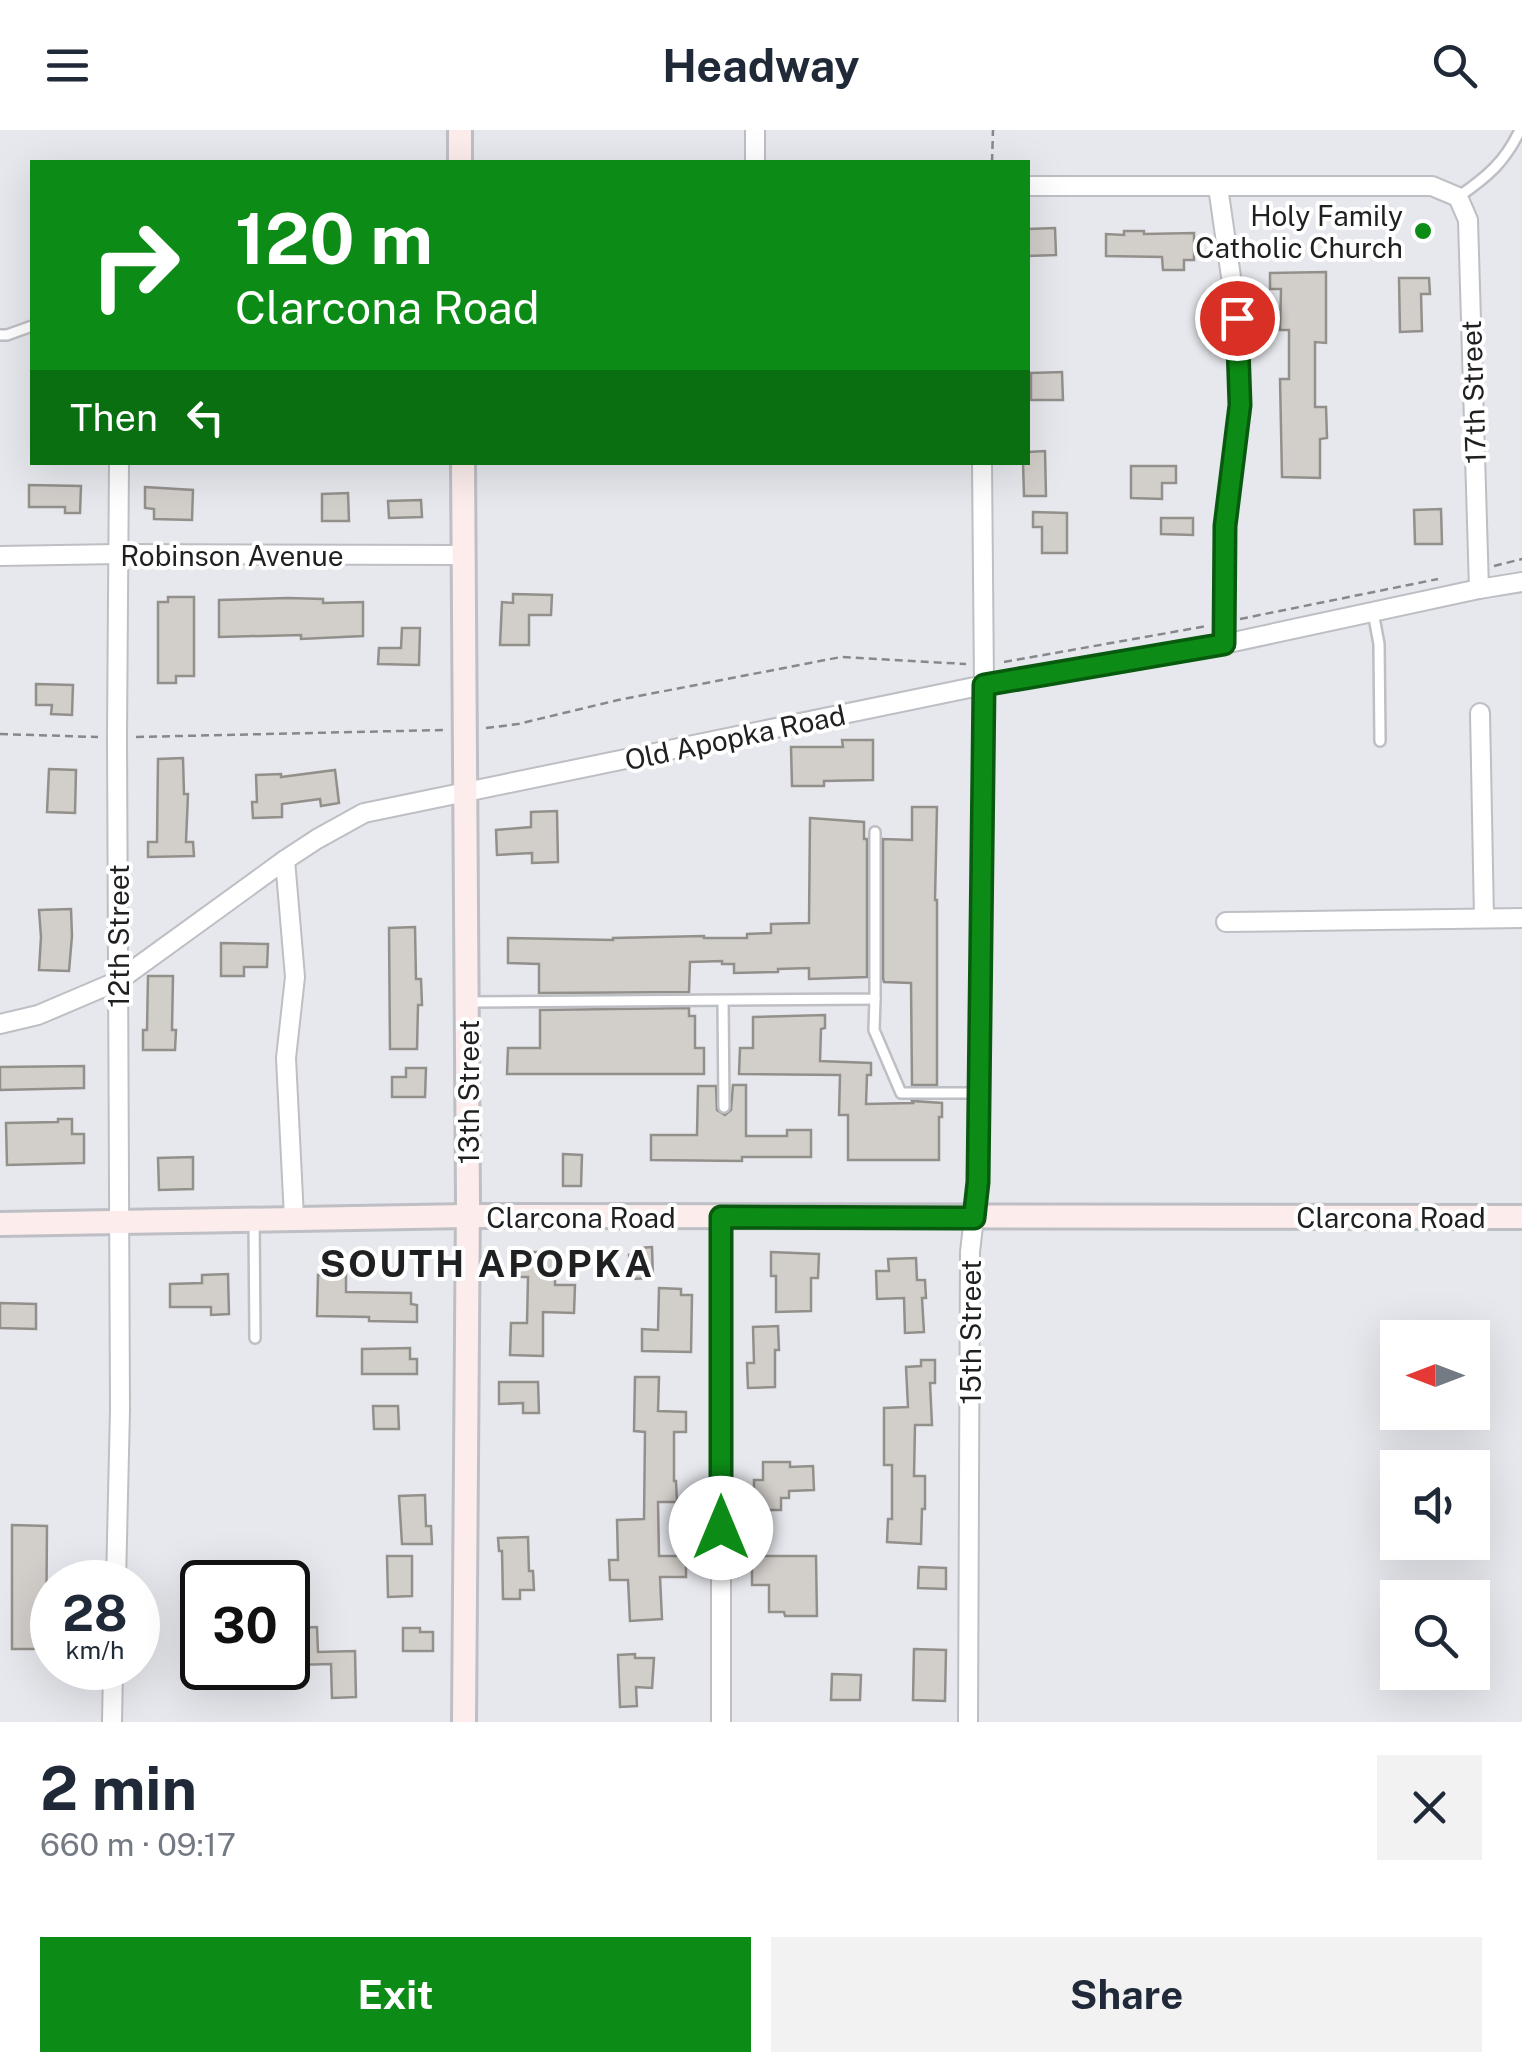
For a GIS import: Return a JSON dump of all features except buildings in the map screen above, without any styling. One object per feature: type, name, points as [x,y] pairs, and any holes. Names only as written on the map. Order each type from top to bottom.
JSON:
[{"type":"main road","points":[[460,130],[460,160]]},
{"type":"main road","name":"13th Street","points":[[463,465],[468,1216],[464,1722]]},
{"type":"main road","name":"Clarcona Road","points":[[0,1224],[468,1216],[1522,1217]]},
{"type":"street","points":[[755,130],[755,160]]},
{"type":"street","points":[[1030,186],[1432,186],[1458,197]]},
{"type":"street","points":[[1218,187],[1237,318],[1240,405],[1225,526],[1224,644]]},
{"type":"street","name":"17th Street","points":[[1458,197],[1468,220],[1478,589]]},
{"type":"street","name":"12th Street","points":[[117,1560],[120,1409],[119,465]]},
{"type":"street","name":"15th Street","points":[[968,1722],[970,1252],[978,1182],[984,685],[982,465]]},
{"type":"street","name":"Robinson Avenue","points":[[0,556],[464,555]]},
{"type":"street","name":"Old Apopka Road","points":[[0,1024],[38,1015],[118,982],[286,860],[364,814],[984,685],[1224,644],[1522,582]]},
{"type":"street","points":[[1480,713],[1484,918]]},
{"type":"street","points":[[286,860],[295,977],[286,1058],[294,1218]]},
{"type":"street","points":[[1226,922],[1522,918]]},
{"type":"street","points":[[721,1217],[721,1722]]},
{"type":"street","points":[[112,1722],[113,1690]]},
{"type":"lane","points":[[1458,197],[1488,177],[1506,156],[1520,130]]},
{"type":"lane","points":[[0,335],[30,327]]},
{"type":"lane","points":[[1374,612],[1380,644],[1380,742]]},
{"type":"lane","points":[[875,832],[874,1030],[900,1092],[979,1092]]},
{"type":"lane","points":[[467,1002],[874,1000]]},
{"type":"lane","points":[[724,1002],[724,1107]]},
{"type":"lane","points":[[254,1219],[255,1338]]},
{"type":"path","points":[[992,160],[993,130]]},
{"type":"path","points":[[1492,567],[1522,559]]},
{"type":"path","points":[[0,734],[117,737],[466,730]]},
{"type":"place","name":"Holy Family Catholic Church","points":[[1423,231]]},
{"type":"district","name":"SOUTH APOPKA","points":[[487,1263]]},
{"type":"route","points":[[721,1528],[721,1217],[974,1218],[978,1182],[984,685],[1224,644],[1225,526],[1240,405],[1237,318]]}]
